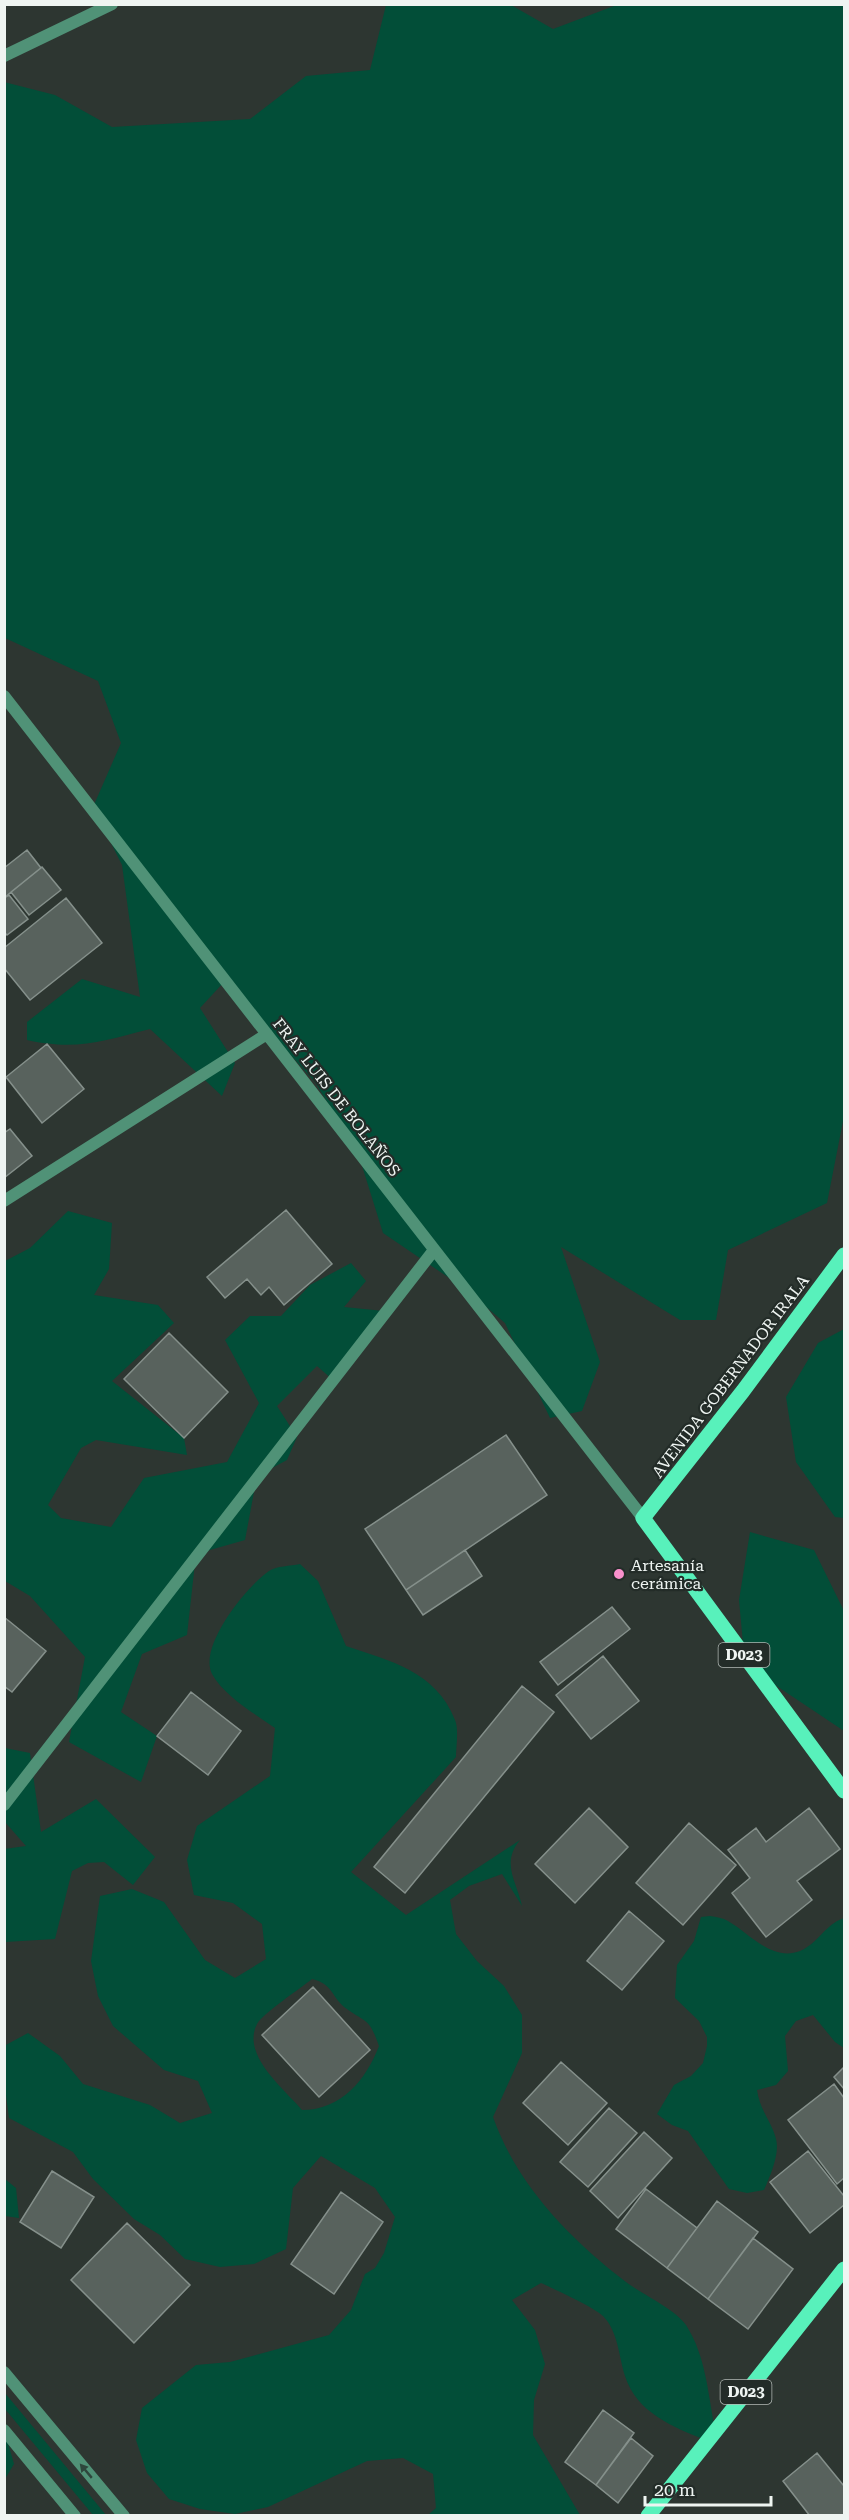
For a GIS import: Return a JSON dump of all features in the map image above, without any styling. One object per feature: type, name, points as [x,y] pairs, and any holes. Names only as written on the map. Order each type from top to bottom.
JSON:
[{"type":"main road","name":"AVENIDA GOBERNADOR IRALA","points":[[643,1518],[743,1391],[844,1255]]},
{"type":"main road","name":"D023","points":[[643,1518],[844,1791]]},
{"type":"main road","name":"D023","points":[[648,2516],[844,2269]]},
{"type":"street","points":[[4,56],[112,4]]},
{"type":"street","name":"FRAY LUIS DE BOLAÑOS","points":[[4,696],[643,1518]]},
{"type":"street","points":[[4,1201],[267,1034]]},
{"type":"street","points":[[4,1805],[435,1250]]},
{"type":"street","points":[[4,2372],[124,2516]]},
{"type":"street","points":[[4,2430],[75,2516]]},
{"type":"green space","points":[[386,5],[511,5],[553,29],[614,6],[611,5],[844,5],[844,1116],[827,1203],[728,1250],[716,1320],[680,1320],[561,1247],[600,1362],[582,1411],[550,1418],[505,1323],[464,1288],[383,1233],[358,1153],[315,1082],[224,982],[200,1008],[235,1063],[222,1096],[150,1029],[103,1041],[75,1045],[27,1040],[27,1022],[82,979],[140,997],[122,865],[93,807],[121,743],[98,681],[5,638],[4,82],[55,95],[112,127],[250,119],[306,76],[370,70]]},
{"type":"green space","points":[[68,1211],[112,1223],[109,1269],[94,1295],[158,1305],[174,1323],[112,1381],[184,1438],[187,1455],[96,1440],[81,1448],[48,1505],[61,1518],[111,1527],[144,1478],[227,1462],[259,1403],[225,1340],[250,1316],[281,1316],[310,1285],[351,1263],[366,1281],[344,1307],[384,1311],[333,1380],[317,1366],[277,1406],[297,1437],[287,1460],[257,1476],[245,1540],[196,1554],[187,1635],[142,1654],[121,1712],[157,1736],[141,1782],[69,1742],[85,1657],[30,1596],[5,1581],[5,1261],[30,1248]]},
{"type":"green space","points":[[844,1329],[844,1518],[835,1517],[796,1462],[786,1397],[818,1343]]},
{"type":"green space","points":[[750,1532],[814,1550],[844,1611],[844,1731],[745,1665],[739,1600]]},
{"type":"green space","points":[[300,1564],[318,1581],[346,1646],[395,1663],[424,1679],[447,1703],[456,1724],[456,1757],[351,1872],[406,1915],[520,1840],[511,1856],[511,1864],[522,1906],[502,1874],[469,1886],[450,1900],[456,1934],[477,1961],[504,1986],[522,2015],[522,2053],[493,2117],[516,2165],[548,2209],[585,2248],[605,2265],[681,2319],[693,2337],[702,2362],[715,2430],[706,2440],[669,2424],[638,2400],[625,2376],[612,2329],[598,2312],[541,2283],[512,2300],[535,2330],[545,2364],[534,2400],[533,2435],[580,2515],[428,2515],[436,2508],[433,2474],[403,2458],[367,2461],[268,2507],[235,2514],[200,2509],[169,2499],[147,2473],[136,2440],[142,2408],[196,2365],[230,2362],[329,2335],[351,2310],[365,2274],[375,2268],[384,2253],[395,2217],[375,2188],[321,2156],[293,2188],[286,2249],[254,2264],[220,2267],[185,2259],[160,2235],[134,2219],[93,2179],[73,2152],[9,2118],[5,2088],[4,2046],[28,2033],[60,2056],[83,2084],[150,2105],[180,2123],[212,2113],[198,2081],[164,2070],[113,2026],[98,1996],[91,1961],[100,1896],[132,1889],[164,1902],[205,1960],[235,1978],[266,1959],[262,1924],[233,1903],[194,1895],[187,1860],[197,1826],[270,1776],[275,1728],[240,1704],[217,1682],[212,1674],[210,1662],[212,1648],[227,1618],[249,1589],[272,1569]],"holes":[[[312,1979],[329,1988],[342,2005],[367,2023],[379,2046],[367,2070],[350,2091],[329,2105],[302,2110],[276,2082],[259,2059],[254,2036],[257,2024],[274,2008]]]},
{"type":"green space","points":[[5,1748],[30,1753],[41,1832],[96,1799],[155,1857],[133,1885],[104,1862],[88,1863],[72,1871],[55,1939],[5,1942],[4,1849],[26,1846],[5,1822]]},
{"type":"green space","points":[[710,1916],[728,1921],[761,1945],[780,1953],[790,1953],[807,1948],[831,1925],[844,1918],[844,2048],[835,2042],[813,2015],[796,2021],[785,2036],[788,2071],[776,2085],[757,2090],[776,2139],[776,2158],[764,2190],[747,2193],[729,2189],[688,2131],[672,2125],[657,2114],[674,2085],[691,2076],[703,2063],[707,2037],[699,2021],[675,1998],[677,1965],[694,1941],[701,1917]]},
{"type":"green space","points":[[5,2179],[16,2188],[19,2218],[5,2216]]},
{"type":"green space","points":[[5,2393],[106,2515],[93,2515],[5,2409]]},
{"type":"green space","points":[[4,2429],[14,2464],[5,2479],[4,2479]]},
{"type":"building","points":[[27,850],[41,868],[5,897],[4,868]]},
{"type":"building","points":[[42,867],[61,890],[29,915],[11,892]]},
{"type":"building","points":[[9,895],[28,919],[7,935],[4,932],[4,898]]},
{"type":"building","points":[[66,898],[102,943],[30,1000],[4,968],[4,948]]},
{"type":"building","points":[[47,1044],[84,1089],[42,1123],[6,1077]]},
{"type":"building","points":[[10,1129],[32,1156],[4,1178],[4,1133]]},
{"type":"building","points":[[286,1210],[332,1264],[284,1305],[269,1287],[261,1295],[247,1279],[225,1298],[207,1277]]},
{"type":"building","points":[[169,1333],[228,1392],[184,1438],[124,1379]]},
{"type":"building","points":[[506,1435],[547,1495],[406,1590],[365,1529]]},
{"type":"building","points":[[465,1550],[482,1576],[423,1615],[406,1590]]},
{"type":"building","points":[[612,1607],[630,1629],[558,1685],[540,1662]]},
{"type":"building","points":[[4,1617],[46,1651],[12,1692],[4,1686]]},
{"type":"building","points":[[603,1656],[639,1701],[591,1739],[556,1695]]},
{"type":"building","points":[[522,1686],[554,1712],[405,1893],[374,1867]]},
{"type":"building","points":[[191,1692],[241,1731],[208,1775],[157,1736]]},
{"type":"building","points":[[589,1808],[628,1847],[575,1903],[535,1864]]},
{"type":"building","points":[[809,1808],[840,1849],[797,1881],[812,1900],[766,1937],[732,1893],[750,1878],[728,1850],[756,1828],[766,1842]]},
{"type":"building","points":[[689,1823],[736,1865],[683,1925],[636,1883]]},
{"type":"building","points":[[629,1911],[664,1941],[622,1990],[587,1961]]},
{"type":"building","points":[[313,1987],[370,2050],[319,2097],[262,2035]]},
{"type":"building","points":[[561,2062],[607,2103],[568,2145],[523,2103]]},
{"type":"building","points":[[844,2067],[844,2089],[834,2077]]},
{"type":"building","points":[[834,2084],[844,2098],[844,2178],[837,2184],[788,2120]]},
{"type":"building","points":[[609,2108],[637,2133],[588,2187],[560,2162]]},
{"type":"building","points":[[644,2132],[672,2158],[618,2218],[590,2191]]},
{"type":"building","points":[[808,2151],[844,2196],[844,2205],[810,2233],[770,2182]]},
{"type":"building","points":[[52,2171],[94,2197],[61,2248],[20,2222]]},
{"type":"building","points":[[646,2189],[697,2228],[667,2268],[616,2229]]},
{"type":"building","points":[[341,2192],[383,2222],[334,2294],[291,2264]]},
{"type":"building","points":[[717,2201],[758,2232],[708,2299],[667,2268]]},
{"type":"building","points":[[127,2223],[190,2285],[134,2343],[71,2280]]},
{"type":"building","points":[[753,2238],[793,2269],[748,2329],[708,2299]]},
{"type":"building","points":[[603,2410],[634,2433],[596,2485],[565,2462]]},
{"type":"building","points":[[631,2438],[653,2456],[618,2503],[596,2485]]},
{"type":"building","points":[[817,2453],[844,2486],[844,2516],[810,2516],[783,2481]]},
{"type":"place","name":"Artesanía cerámica","points":[[619,1574]]}]
